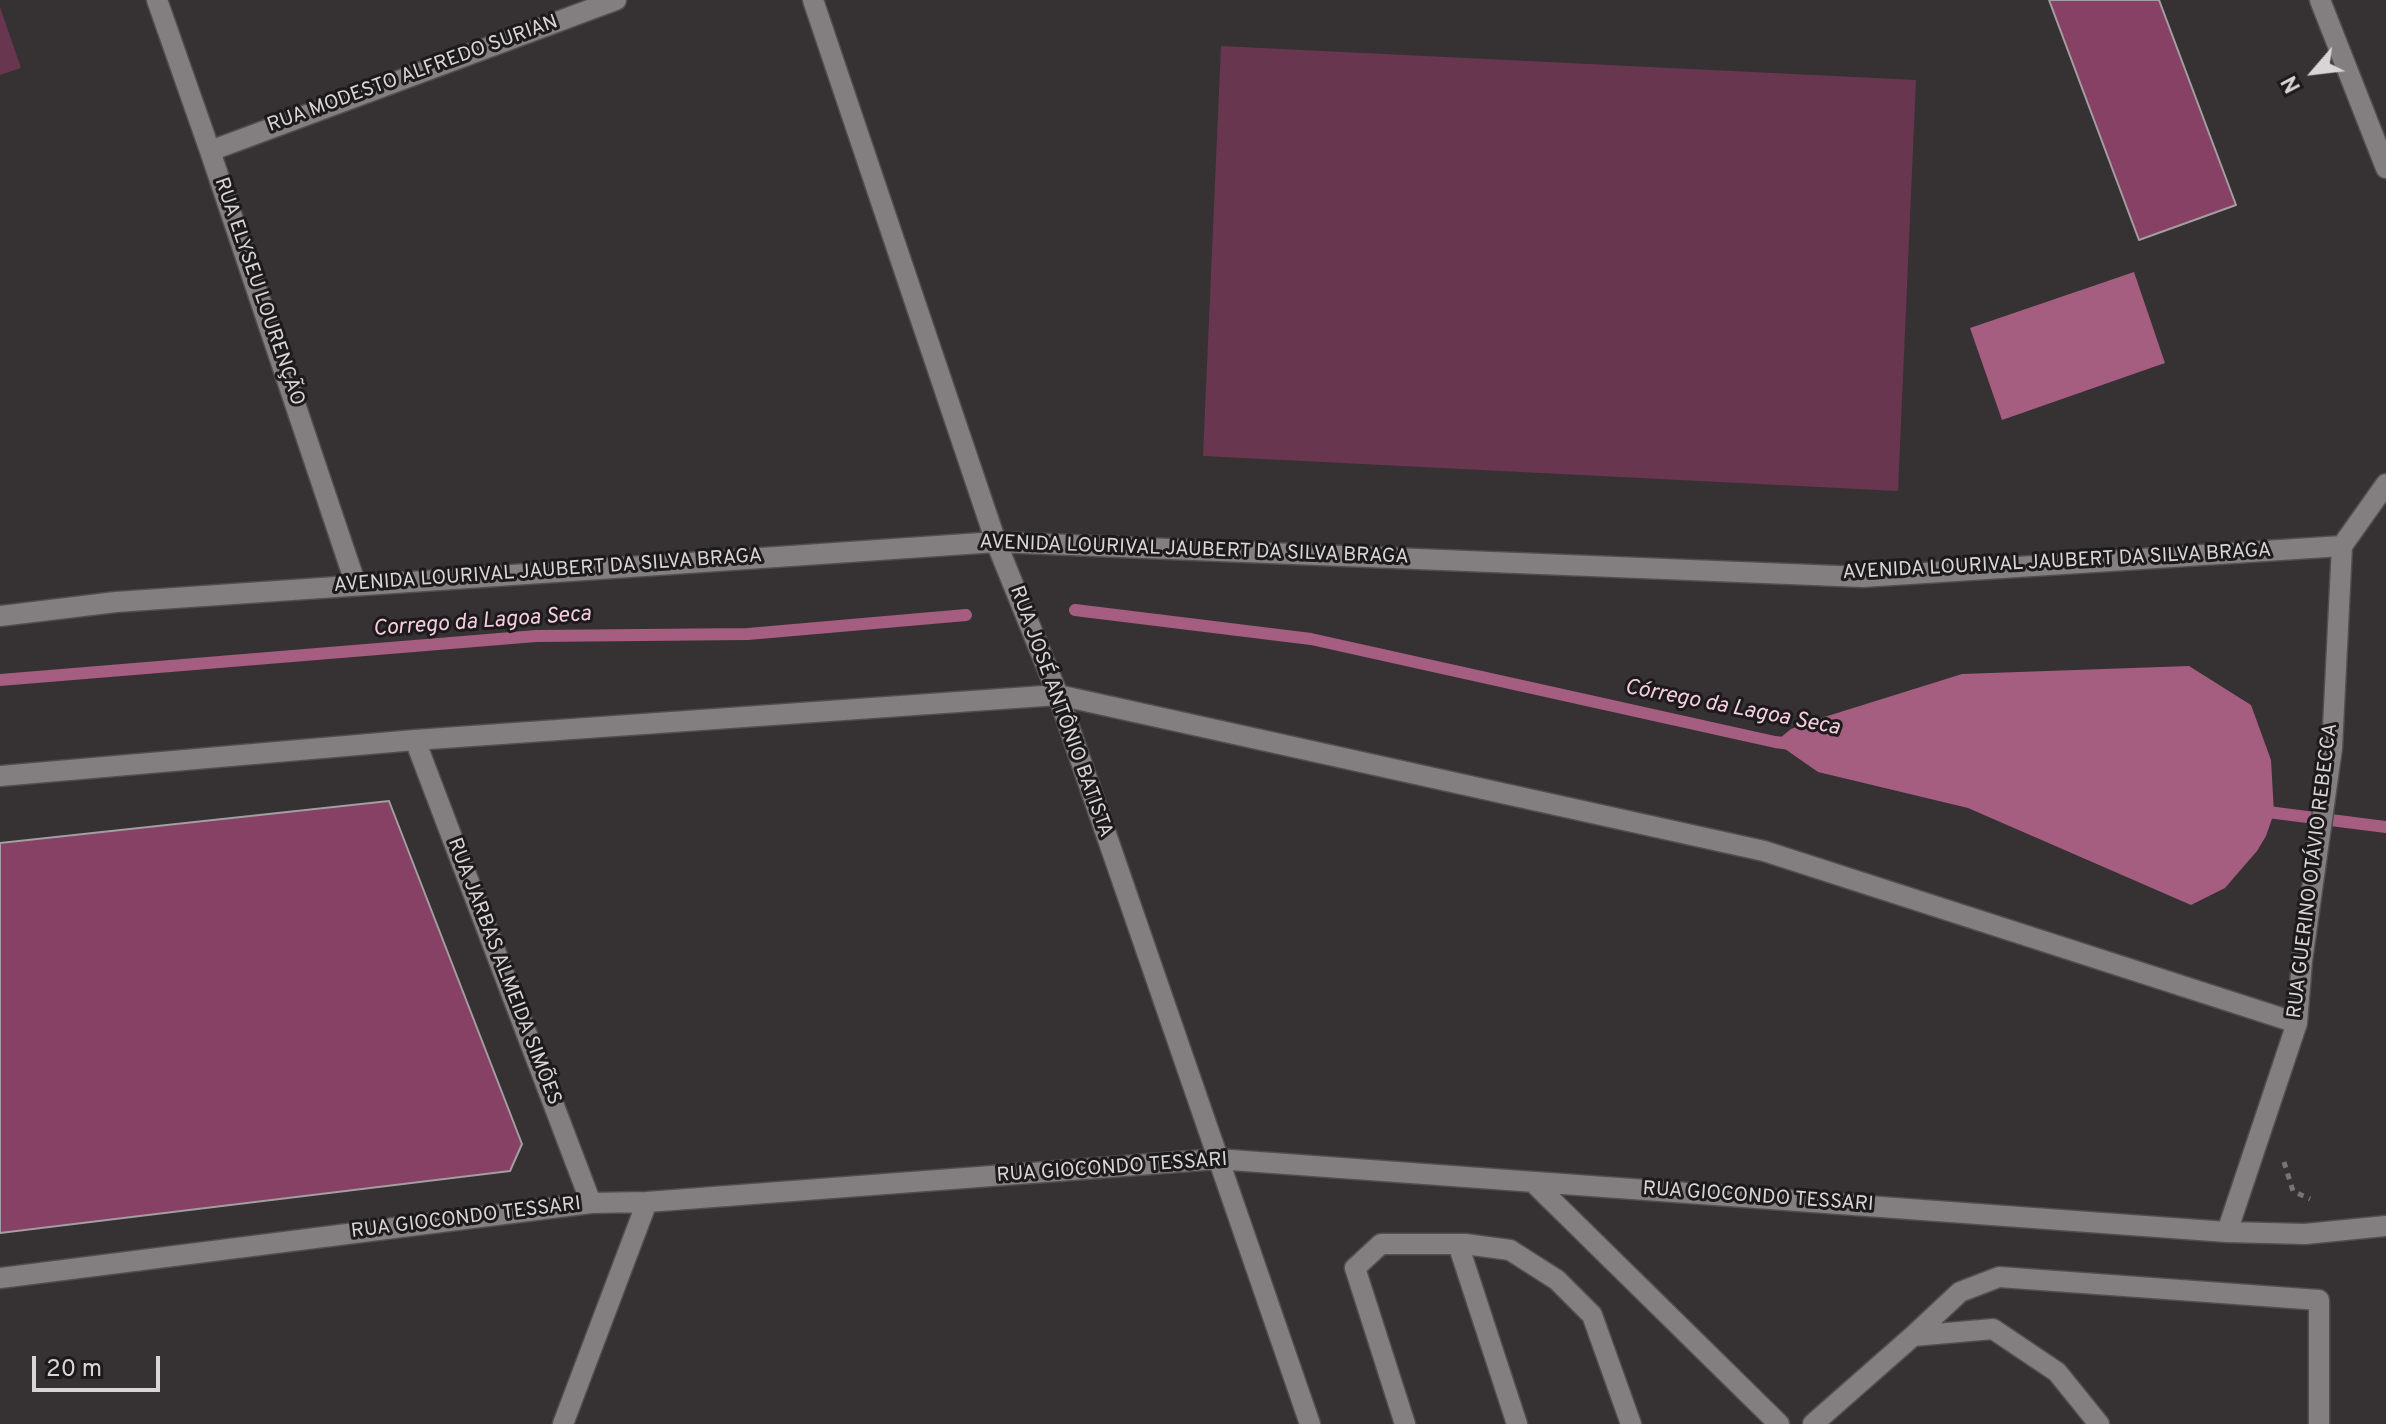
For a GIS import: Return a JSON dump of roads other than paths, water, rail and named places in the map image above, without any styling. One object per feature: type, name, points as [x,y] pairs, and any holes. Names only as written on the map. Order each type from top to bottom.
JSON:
[{"type":"street","name":"RUA ELYSEU LOURENÇÃO","points":[[157,0],[356,585]]},
{"type":"street","name":"RUA MODESTO ALFREDO SURIAN","points":[[210,151],[616,0]]},
{"type":"street","name":"RUA JOSÉ ANTÔNIO BATISTA","points":[[813,0],[996,542],[1058,695],[1310,1424]]},
{"type":"street","points":[[2320,0],[2386,168]]},
{"type":"street","points":[[2342,546],[2386,484]]},
{"type":"street","name":"AVENIDA LOURIVAL JAUBERT DA SILVA BRAGA","points":[[0,616],[116,602],[996,542],[1863,577],[2342,546]]},
{"type":"street","name":"RUA GUERINO OTÁVIO REBECCA","points":[[2227,1232],[2297,1023],[2302,961],[2332,748],[2342,546]]},
{"type":"street","points":[[0,776],[415,740],[1058,695],[1764,851],[2297,1023]]},
{"type":"street","name":"RUA JARBAS ALMEIDA SIMÕES","points":[[415,740],[591,1203]]},
{"type":"street","name":"RUA GIOCONDO TESSARI","points":[[0,1278],[591,1203],[647,1202],[1217,1159],[2227,1232],[2305,1234],[2386,1226]]},
{"type":"street","points":[[1533,1182],[1779,1424]]},
{"type":"street","points":[[563,1424],[647,1202]]},
{"type":"street","points":[[1405,1424],[1355,1268],[1381,1244],[1458,1244],[1510,1250],[1557,1280],[1592,1315],[1631,1424]]},
{"type":"street","points":[[1458,1244],[1517,1424]]},
{"type":"street","points":[[1813,1424],[1960,1292],[1999,1277],[2319,1300],[2319,1424]]},
{"type":"street","points":[[1913,1336],[1993,1329],[2057,1372],[2099,1424]]},
{"type":"waterway","name":"Córrego da Lagoa Seca","points":[[1075,610],[1311,639],[1791,744]]},
{"type":"waterway","name":"Corrego da Lagoa Seca","points":[[0,680],[536,636],[748,634],[966,615]]},
{"type":"waterway","name":"Córrego da Lagoa Seca","points":[[2260,811],[2386,827]]}]
